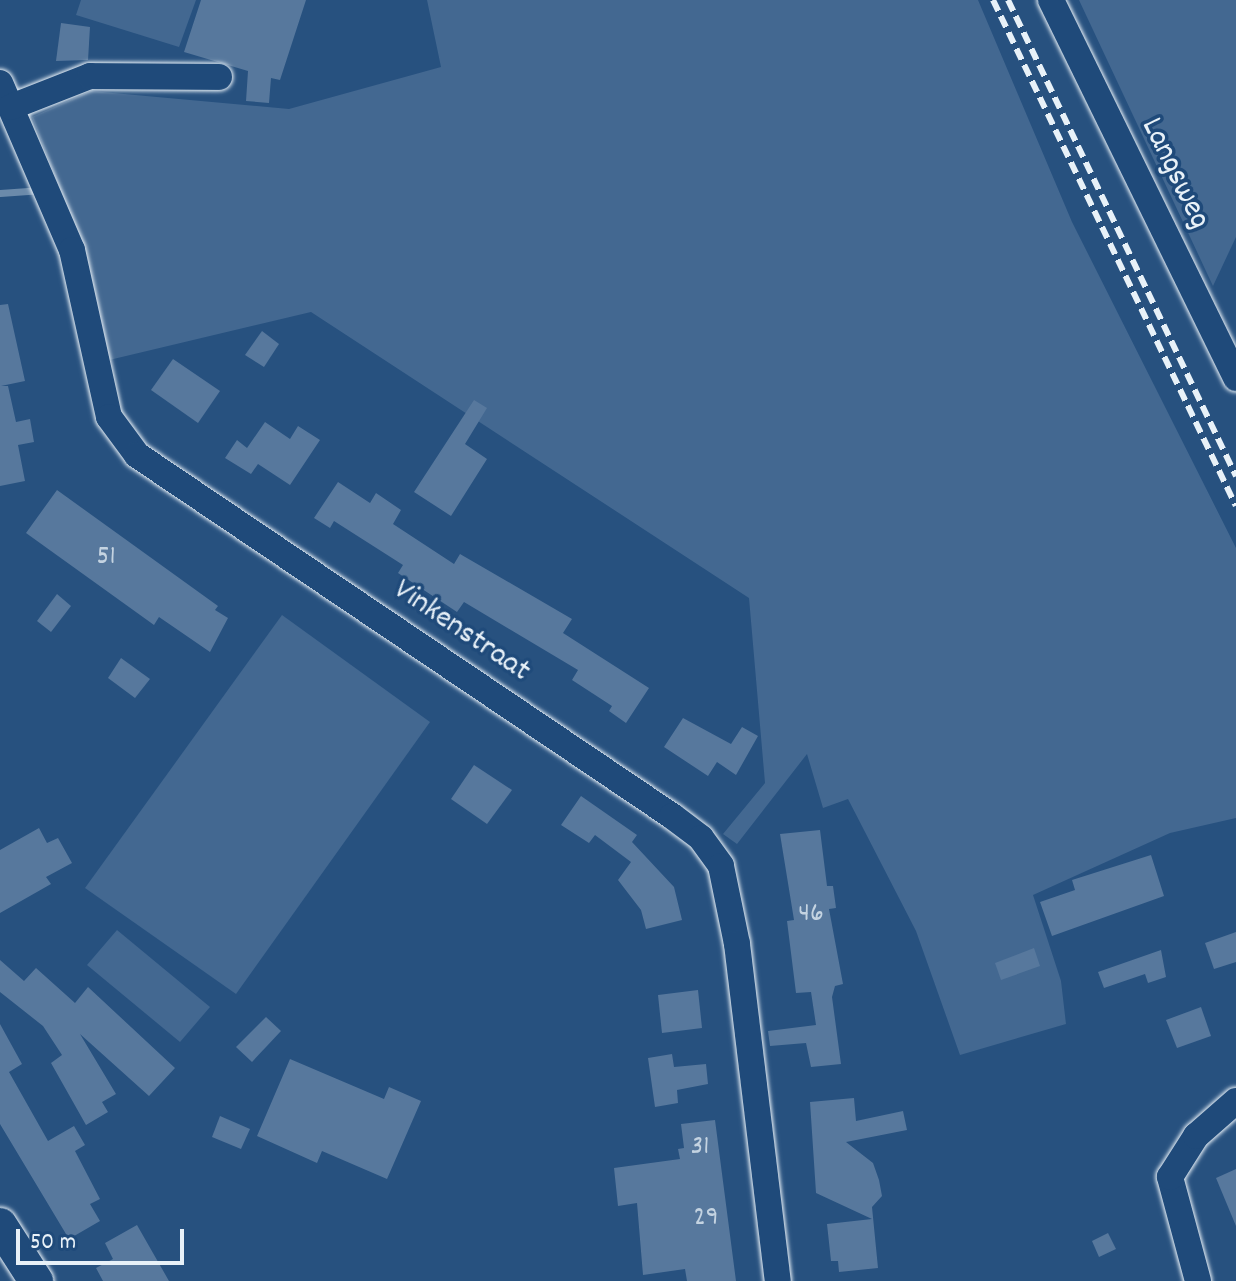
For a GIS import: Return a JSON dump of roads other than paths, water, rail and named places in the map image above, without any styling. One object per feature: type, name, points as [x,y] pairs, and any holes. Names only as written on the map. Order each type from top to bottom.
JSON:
[{"type":"main road","points":[[0,1225],[36,1281]]},
{"type":"street","name":"Langsweg","points":[[1051,0],[1236,378]]},
{"type":"street","points":[[5,95],[90,76],[219,77]]},
{"type":"street","name":"Vinkenstraat","points":[[5,95],[72,250],[109,417],[137,455],[672,816],[701,838],[721,866],[743,989],[778,1281]]},
{"type":"street","points":[[1198,1281],[1170,1177],[1196,1136],[1236,1101]]},
{"type":"waterway","points":[[0,193],[42,190]]},
{"type":"railway","points":[[993,0],[1236,506]]},
{"type":"railway","points":[[1008,0],[1236,476]]}]
